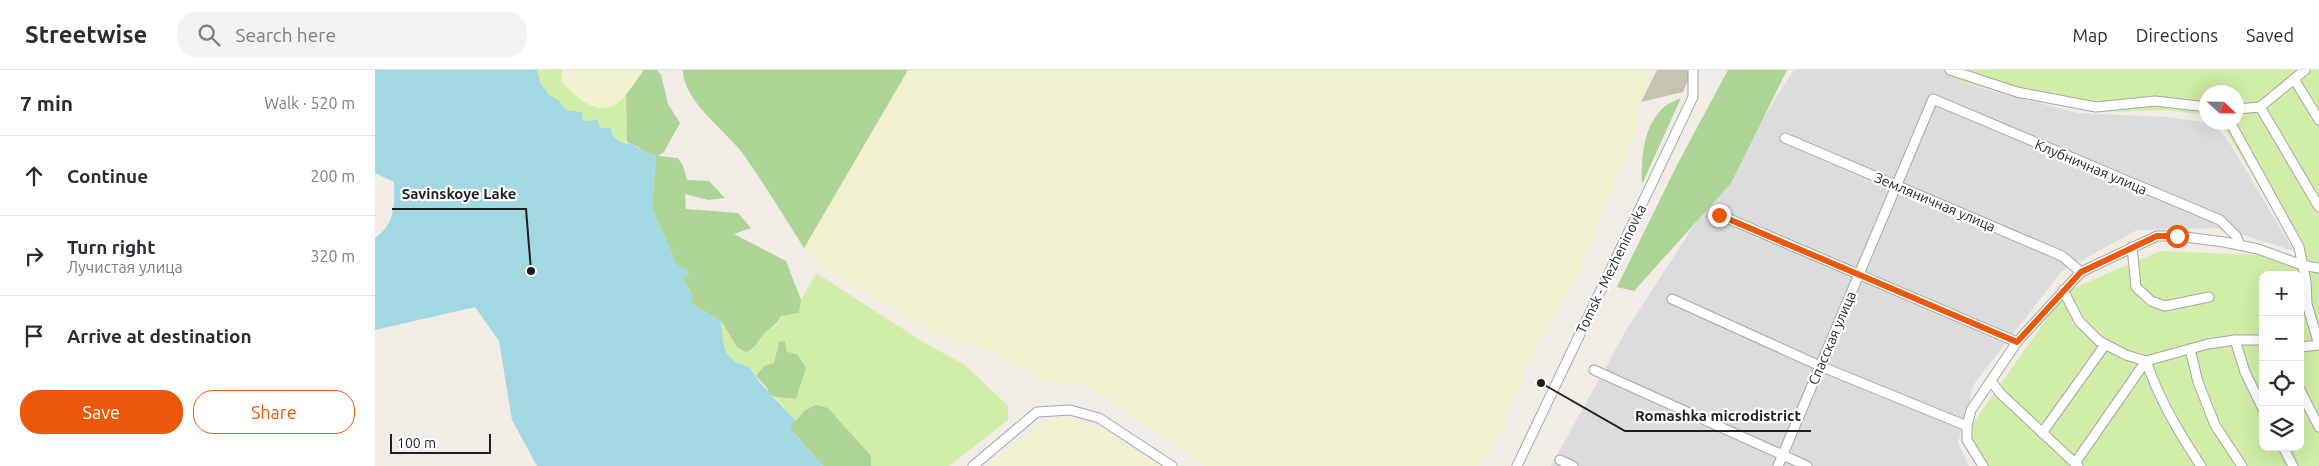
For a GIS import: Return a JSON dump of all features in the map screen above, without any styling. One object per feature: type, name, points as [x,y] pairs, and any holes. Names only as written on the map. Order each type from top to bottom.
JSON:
[{"type":"street","name":"Tomsk - Mezheninovka","points":[[1517,466],[1693,97],[1693,70]]},
{"type":"street","points":[[1950,70],[2017,92],[2096,107],[2155,101],[2199,106]]},
{"type":"street","points":[[2244,108],[2260,107],[2305,70]]},
{"type":"street","points":[[2294,79],[2319,120]]},
{"type":"street","name":"Спасская улица","points":[[1778,466],[1933,99]]},
{"type":"street","name":"Клубничная улица","points":[[1933,99],[2220,220],[2236,236],[2240,245]]},
{"type":"street","points":[[2260,107],[2319,207]]},
{"type":"street","points":[[2234,130],[2299,248],[2306,282],[2307,304],[2319,345],[2304,347]]},
{"type":"street","name":"Земляничная улица","points":[[1785,138],[2062,256],[2081,272]]},
{"type":"street","points":[[1719,215],[2017,342]]},
{"type":"street","points":[[1983,466],[1967,440],[1967,426],[1971,410],[2017,342],[2081,272],[2157,236],[2177,236],[2240,245],[2258,249],[2302,265],[2319,268]]},
{"type":"street","points":[[2132,247],[2136,287],[2151,301],[2165,306],[2209,297]]},
{"type":"street","points":[[2063,290],[2079,321],[2099,342],[2147,361],[2190,349],[2235,340],[2259,340]]},
{"type":"street","points":[[1672,300],[1821,366],[1967,426]]},
{"type":"street","points":[[2235,340],[2245,372],[2262,406]]},
{"type":"street","points":[[2042,433],[2105,344]]},
{"type":"street","points":[[2190,349],[2197,382],[2215,425],[2242,466]]},
{"type":"street","points":[[1991,381],[2000,393],[2077,464],[2147,361]]},
{"type":"street","points":[[2147,361],[2161,400],[2201,466]]},
{"type":"street","points":[[1594,370],[1807,466]]},
{"type":"street","points":[[2304,398],[2319,427]]},
{"type":"street","points":[[973,466],[1037,412],[1070,410],[1099,418],[1172,466]]},
{"type":"street","points":[[2285,451],[2293,466]]},
{"type":"street","points":[[1560,460],[1573,466]]},
{"type":"shaded area","points":[[1657,70],[1693,70],[1683,92],[1641,102]]},
{"type":"shaded area","points":[[1794,70],[1942,70],[1962,83],[2078,113],[2167,117],[2199,122],[2199,130],[2220,130],[2231,145],[2294,251],[2221,228],[2137,230],[2062,271],[1974,384],[1958,443],[1969,466],[1551,466],[1627,329]]},
{"type":"green space","points":[[537,70],[562,70],[561,82],[576,96],[592,106],[609,107],[626,95],[627,142],[622,143],[614,137],[612,130],[602,130],[591,120],[588,122],[583,121],[582,112],[566,110],[561,103],[550,96],[541,84]]},
{"type":"green space","points":[[562,70],[644,70],[618,105],[611,109],[593,107],[572,94],[561,82]]},
{"type":"green space","points":[[644,70],[657,70],[661,75],[668,104],[680,123],[664,152],[658,156],[678,158],[683,166],[687,180],[709,181],[725,198],[709,200],[685,194],[686,209],[738,213],[751,228],[734,234],[786,261],[801,300],[799,313],[781,316],[755,347],[749,351],[746,352],[737,347],[721,321],[690,303],[690,290],[684,284],[683,278],[689,274],[677,266],[652,208],[656,156],[640,150],[638,147],[627,142],[626,95]]},
{"type":"green space","points":[[683,70],[908,70],[804,248],[746,158],[708,117],[690,94]]},
{"type":"green space","points":[[908,70],[1654,70],[1639,102],[1637,129],[1581,268],[1530,359],[1500,435],[1479,466],[1205,466],[1103,395],[1076,383],[1045,381],[988,350],[934,334],[827,271],[804,248]]},
{"type":"green space","points":[[1728,70],[1787,70],[1731,183],[1634,291],[1617,287],[1677,165]]},
{"type":"green space","points":[[1942,70],[2319,70],[2319,466],[1985,466],[1967,432],[2065,292],[2160,251],[2301,257],[2225,130],[2244,130],[2244,85],[2199,85],[2199,114],[2165,110],[2103,112],[1962,83]]},
{"type":"green space","points":[[1681,98],[1642,184],[1643,153],[1652,123],[1664,107]]},
{"type":"green space","points":[[816,273],[923,342],[965,365],[1008,406],[1008,420],[949,466],[871,466],[871,456],[804,411],[796,421],[775,397],[796,399],[806,368],[798,355],[786,351],[779,342],[774,363],[764,366],[756,376],[750,367],[741,364],[729,356],[722,338],[721,321],[737,347],[752,350],[765,333],[778,324],[781,316],[799,313],[801,300]]},
{"type":"green space","points":[[785,341],[786,351],[798,355],[806,368],[796,399],[775,397],[769,394],[767,388],[756,376],[764,366],[774,363],[779,342]]},
{"type":"green space","points":[[815,405],[828,408],[871,456],[871,466],[823,466],[791,430],[791,423],[796,421],[804,411]]},
{"type":"green space","points":[[1064,416],[1107,432],[1159,466],[987,466],[1037,425]]},
{"type":"water","points":[[375,70],[537,70],[541,84],[550,96],[558,100],[566,110],[582,112],[583,121],[598,120],[600,128],[610,128],[614,137],[622,143],[633,144],[640,150],[656,156],[652,208],[677,266],[685,268],[689,274],[683,278],[693,298],[690,303],[721,321],[722,338],[729,356],[741,364],[750,367],[764,387],[796,421],[791,423],[791,430],[823,466],[537,466],[512,420],[499,341],[475,307],[375,330],[375,238],[387,227],[390,220],[394,206],[394,182],[375,173]]},
{"type":"place","name":"Savinskoye Lake","points":[[531,271]]},
{"type":"place","name":"Romashka microdistrict","points":[[1541,383]]},
{"type":"route","points":[[1719,215],[2017,342],[2081,272],[2157,236],[2177,236]]}]
